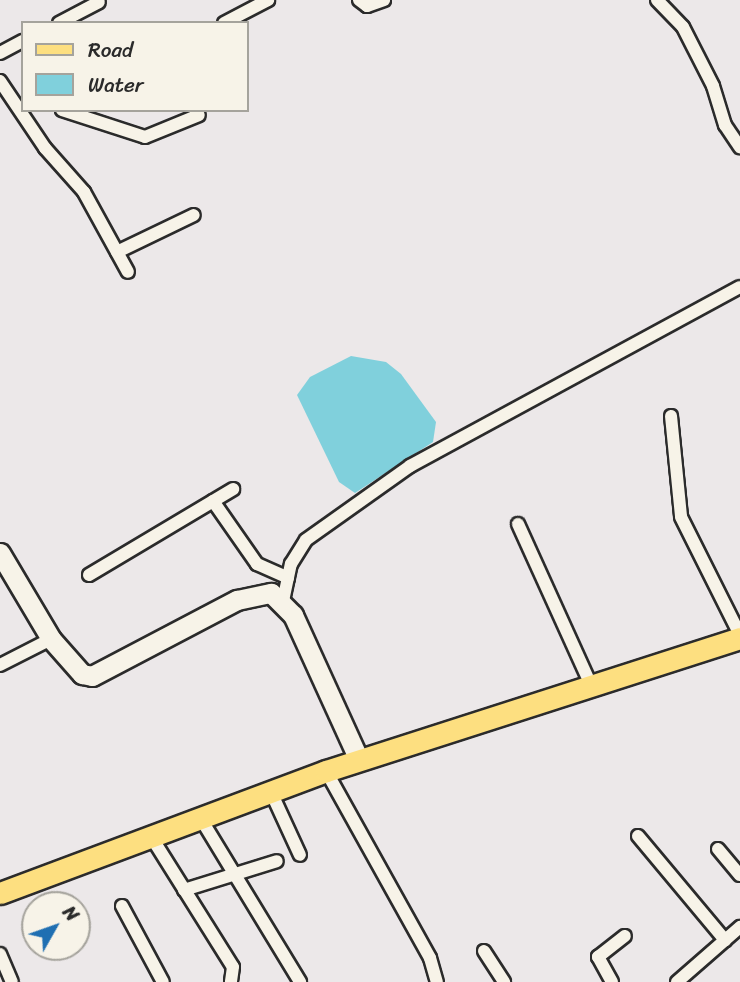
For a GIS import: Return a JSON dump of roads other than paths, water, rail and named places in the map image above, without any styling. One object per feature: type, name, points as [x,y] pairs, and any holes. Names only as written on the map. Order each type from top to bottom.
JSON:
[{"type":"main road","points":[[2,559],[51,639],[82,674],[92,676],[237,600],[271,593],[284,601],[359,760]]},
{"type":"main road","points":[[0,893],[326,771],[740,636]]},
{"type":"street","points":[[228,21],[268,0]]},
{"type":"street","points":[[359,0],[367,6],[384,0]]},
{"type":"street","points":[[657,0],[683,27],[713,86],[725,125],[740,147]]},
{"type":"street","points":[[63,21],[99,2]]},
{"type":"street","points":[[0,53],[21,42]]},
{"type":"street","points":[[0,81],[17,100]]},
{"type":"street","points":[[24,112],[45,148],[84,192],[128,272]]},
{"type":"street","points":[[83,112],[145,137],[199,115]]},
{"type":"street","points":[[117,252],[194,215]]},
{"type":"street","points":[[284,601],[289,578],[306,540],[410,466],[740,287]]},
{"type":"street","points":[[671,416],[681,517],[740,636]]},
{"type":"street","points":[[89,575],[233,489]]},
{"type":"street","points":[[213,501],[257,564],[289,578]]},
{"type":"street","points":[[518,524],[591,685]]},
{"type":"street","points":[[0,665],[51,639]]},
{"type":"street","points":[[326,771],[436,981]]},
{"type":"street","points":[[271,792],[300,855]]},
{"type":"street","points":[[201,819],[300,982]]},
{"type":"street","points":[[638,836],[725,940]]},
{"type":"street","points":[[152,838],[233,967],[231,982]]},
{"type":"street","points":[[718,849],[740,875]]},
{"type":"street","points":[[184,890],[277,861]]},
{"type":"street","points":[[122,906],[163,982]]},
{"type":"street","points":[[677,982],[740,927]]},
{"type":"street","points":[[612,982],[598,957],[625,936]]},
{"type":"street","points":[[484,951],[504,982]]},
{"type":"street","points":[[0,954],[12,982]]},
{"type":"water","points":[[351,356],[386,362],[401,374],[436,422],[433,442],[355,493],[339,482],[297,395],[310,377]]}]
